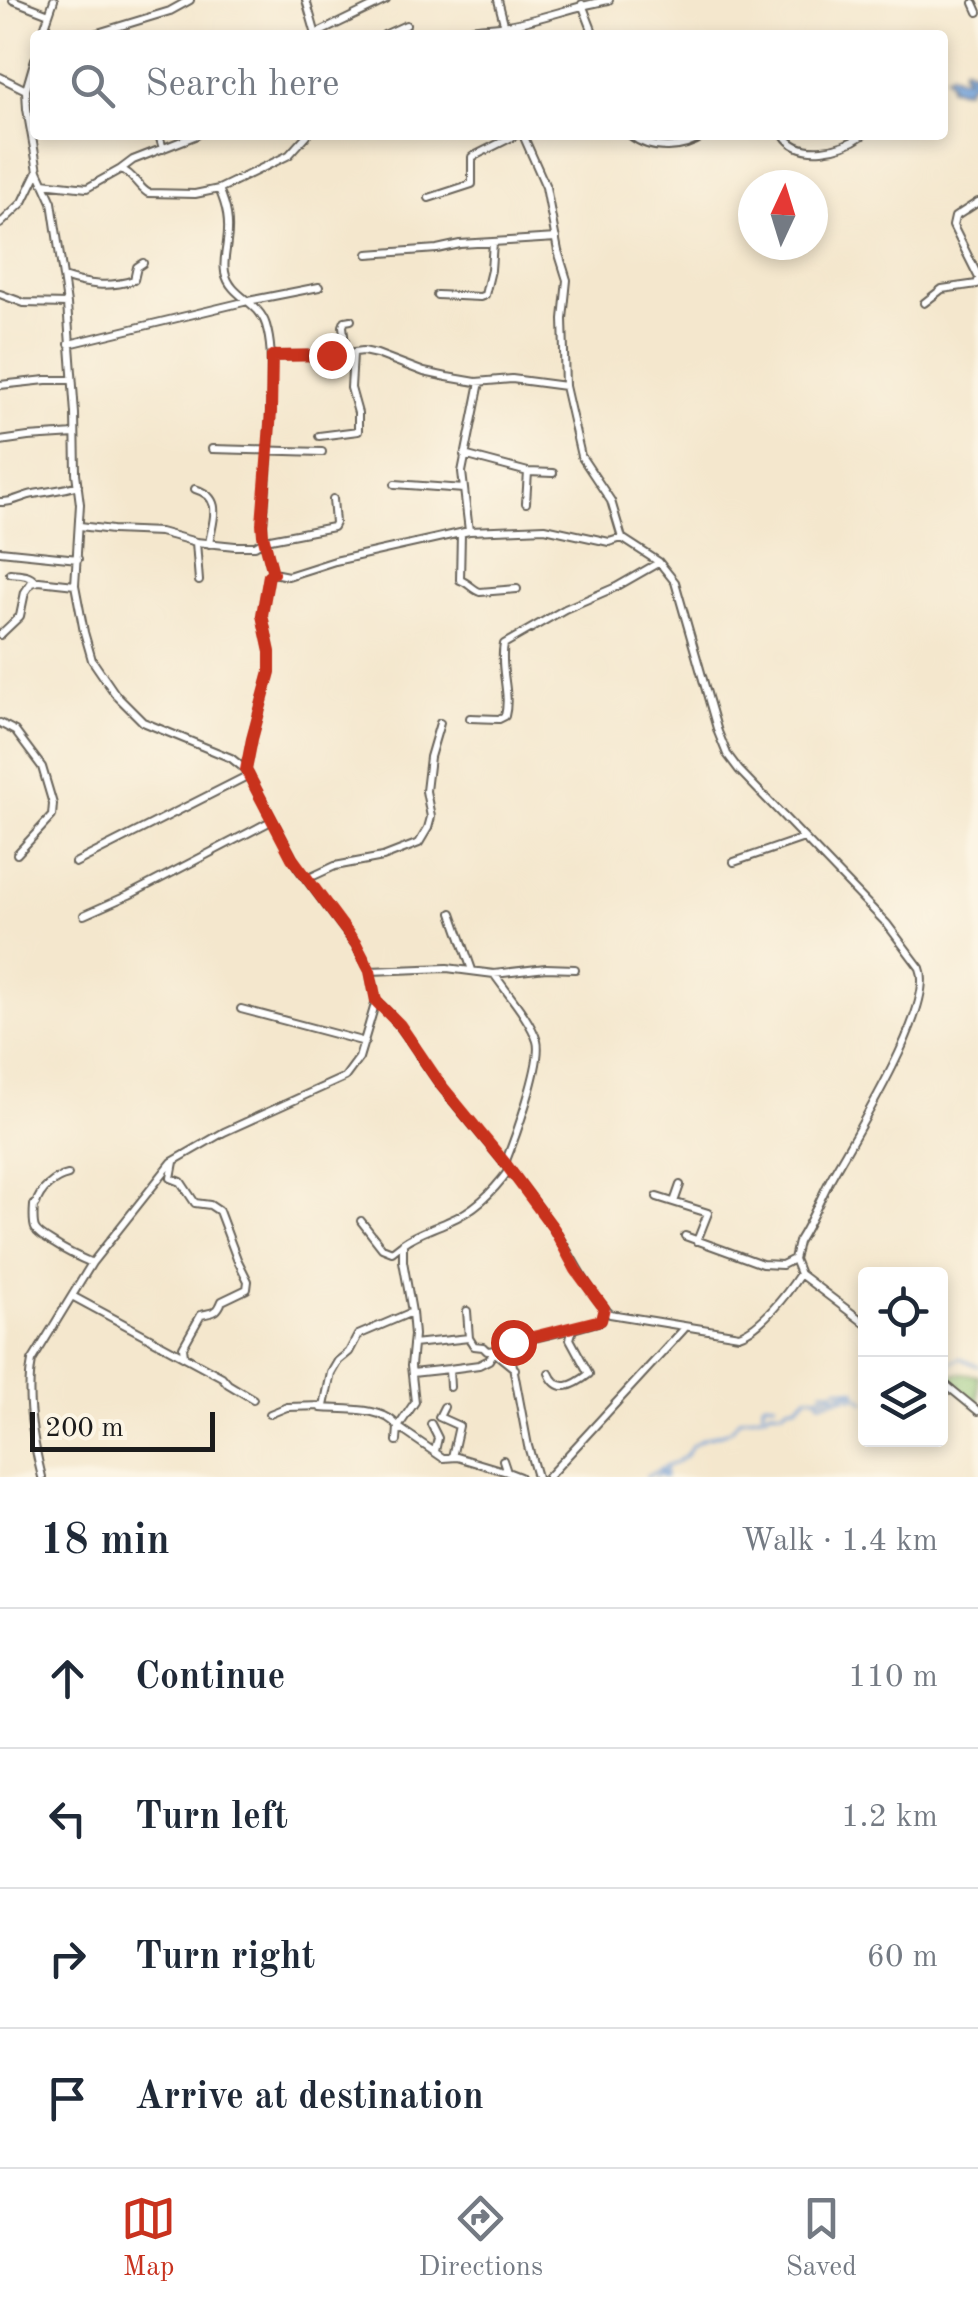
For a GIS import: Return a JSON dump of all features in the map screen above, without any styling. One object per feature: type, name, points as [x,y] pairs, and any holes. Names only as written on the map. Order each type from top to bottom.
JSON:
[{"type":"street","points":[[13,0],[49,14]]},
{"type":"street","points":[[44,30],[54,0]]},
{"type":"street","points":[[107,30],[170,12],[190,0]]},
{"type":"street","points":[[306,0],[315,30]]},
{"type":"street","points":[[326,30],[386,0]]},
{"type":"street","points":[[498,0],[506,30]]},
{"type":"street","points":[[462,30],[506,25],[609,0]]},
{"type":"street","points":[[974,3],[978,12]]},
{"type":"street","points":[[582,4],[592,30]]},
{"type":"street","points":[[395,30],[406,25]]},
{"type":"street","points":[[0,76],[26,90]]},
{"type":"street","points":[[30,76],[26,90],[30,128]]},
{"type":"street","points":[[32,140],[38,170],[52,202],[67,304],[80,526],[75,585],[92,660],[138,718],[237,761],[247,772],[307,879],[356,944],[370,971],[376,1001],[353,1068],[337,1082],[253,1117],[174,1160],[92,1264],[37,1351],[30,1370],[32,1420],[42,1477]]},
{"type":"street","points":[[160,140],[162,148]]},
{"type":"street","points":[[43,183],[87,188],[133,160],[184,140]]},
{"type":"street","points":[[121,169],[148,193],[220,190],[288,156],[302,140]]},
{"type":"street","points":[[430,198],[472,184],[472,158],[509,140]]},
{"type":"street","points":[[522,140],[546,187],[567,280],[562,320],[564,386],[581,456],[611,500],[622,538],[659,562],[679,592],[727,754],[756,790],[887,924],[920,968],[923,981],[900,1049],[798,1242],[794,1260],[800,1274],[858,1318]]},
{"type":"street","points":[[638,140],[672,148],[698,140]]},
{"type":"street","points":[[787,140],[810,151],[856,140]]},
{"type":"street","points":[[0,224],[23,202],[38,170]]},
{"type":"street","points":[[220,190],[228,218],[224,271],[234,292],[248,301],[266,323],[272,356],[262,524],[273,573]]},
{"type":"street","points":[[924,303],[942,289],[977,284],[978,278],[953,226],[955,217],[978,202]]},
{"type":"street","points":[[368,254],[556,238]]},
{"type":"street","points":[[436,295],[485,295],[493,242]]},
{"type":"street","points":[[63,276],[85,284],[118,285],[134,280],[136,267],[144,263]]},
{"type":"street","points":[[69,344],[320,287]]},
{"type":"street","points":[[0,294],[24,304],[67,304]]},
{"type":"street","points":[[319,436],[358,431],[350,354],[342,326],[351,320]]},
{"type":"street","points":[[272,356],[358,351],[424,372],[480,382],[512,380],[564,386]]},
{"type":"street","points":[[0,385],[72,380]]},
{"type":"street","points":[[480,382],[464,455],[465,532],[460,580],[480,592],[517,589]]},
{"type":"street","points":[[0,442],[75,434]]},
{"type":"street","points":[[212,449],[322,452]]},
{"type":"street","points":[[464,455],[528,472],[552,473]]},
{"type":"street","points":[[526,504],[528,472]]},
{"type":"street","points":[[395,484],[464,489]]},
{"type":"street","points":[[0,502],[10,503],[78,485]]},
{"type":"street","points":[[196,488],[212,499],[214,526],[209,544]]},
{"type":"street","points":[[80,526],[160,532],[209,544],[255,546],[265,540],[333,527],[333,499]]},
{"type":"street","points":[[273,573],[288,576],[465,532],[545,528],[602,541],[622,538]]},
{"type":"street","points":[[196,542],[199,581]]},
{"type":"street","points":[[0,551],[78,558]]},
{"type":"street","points":[[470,718],[499,720],[507,713],[504,644],[659,562]]},
{"type":"street","points":[[10,573],[75,585]]},
{"type":"street","points":[[247,772],[270,672],[262,615],[269,575],[273,573]]},
{"type":"street","points":[[0,635],[20,616],[25,592],[35,580]]},
{"type":"street","points":[[0,723],[15,732],[42,767],[52,804],[52,816],[17,854]]},
{"type":"street","points":[[307,879],[335,866],[383,858],[418,843],[431,817],[426,790],[440,723]]},
{"type":"street","points":[[237,761],[249,754]]},
{"type":"street","points":[[75,863],[247,772]]},
{"type":"street","points":[[84,915],[272,821]]},
{"type":"street","points":[[734,862],[804,838]]},
{"type":"street","points":[[452,913],[472,970]]},
{"type":"street","points":[[370,971],[436,968],[494,974],[546,968],[575,970]]},
{"type":"street","points":[[360,1220],[382,1248],[392,1252],[419,1233],[473,1209],[492,1193],[507,1167],[538,1062],[538,1048],[532,1031],[494,974]]},
{"type":"street","points":[[376,1001],[400,1025],[440,1084],[554,1229],[576,1270],[610,1314],[732,1335],[748,1332],[776,1306],[800,1274]]},
{"type":"street","points":[[241,1009],[364,1042]]},
{"type":"street","points":[[171,1178],[174,1160]]},
{"type":"street","points":[[163,1172],[181,1182],[195,1203],[210,1204],[219,1211],[248,1281],[247,1289],[222,1301],[214,1314],[200,1314],[183,1347],[184,1355]]},
{"type":"street","points":[[68,1176],[59,1177],[38,1197],[34,1227],[42,1238],[92,1264]]},
{"type":"street","points":[[674,1202],[680,1185]]},
{"type":"street","points":[[657,1197],[708,1213],[697,1241]]},
{"type":"street","points":[[685,1236],[762,1264],[776,1266],[794,1260]]},
{"type":"street","points":[[397,1441],[398,1426],[415,1402],[414,1328],[402,1244]]},
{"type":"street","points":[[72,1296],[184,1355],[253,1399]]},
{"type":"street","points":[[412,1373],[479,1366],[510,1344],[601,1320],[604,1308]]},
{"type":"street","points":[[321,1408],[326,1402],[331,1373],[358,1334],[412,1312]]},
{"type":"street","points":[[467,1312],[469,1338],[474,1346],[483,1346],[488,1351],[496,1348],[495,1352],[515,1370]]},
{"type":"street","points":[[548,1477],[685,1328]]},
{"type":"street","points":[[550,1373],[553,1382],[562,1387],[572,1387],[589,1374],[570,1338],[574,1329]]},
{"type":"street","points":[[413,1344],[469,1338]]},
{"type":"street","points":[[510,1344],[537,1477]]},
{"type":"street","points":[[449,1369],[450,1387]]},
{"type":"street","points":[[948,1386],[978,1410]]},
{"type":"street","points":[[270,1414],[306,1406],[380,1414],[395,1420],[443,1458],[452,1457],[520,1477]]},
{"type":"street","points":[[444,1408],[439,1417],[459,1426],[452,1457]]},
{"type":"street","points":[[431,1424],[438,1438],[435,1451]]},
{"type":"street","points":[[503,1460],[506,1472]]},
{"type":"green space","points":[[948,1376],[978,1376],[978,1407],[948,1382]]},
{"type":"water","points":[[964,67],[975,72],[977,79],[966,90],[950,88],[948,75],[967,77],[962,72]]},
{"type":"waterway","points":[[948,1364],[960,1358],[978,1366]]},
{"type":"waterway","points":[[822,1391],[854,1390]]},
{"type":"waterway","points":[[665,1477],[665,1467],[687,1454],[692,1445],[726,1432],[739,1419],[770,1410],[783,1411],[807,1396],[856,1391],[854,1396],[858,1397]]},
{"type":"waterway","points":[[818,1399],[820,1402],[853,1398]]},
{"type":"waterway","points":[[763,1411],[765,1402],[775,1403]]},
{"type":"waterway","points":[[646,1477],[664,1467]]},
{"type":"waterway","points":[[655,1477],[662,1471],[662,1477]]},
{"type":"route","points":[[331,355],[272,356],[262,524],[273,573],[269,575],[262,615],[270,672],[246,770],[298,868],[356,944],[370,971],[376,1001],[400,1025],[440,1084],[505,1163],[554,1229],[576,1270],[604,1308],[601,1320],[513,1342]]}]
